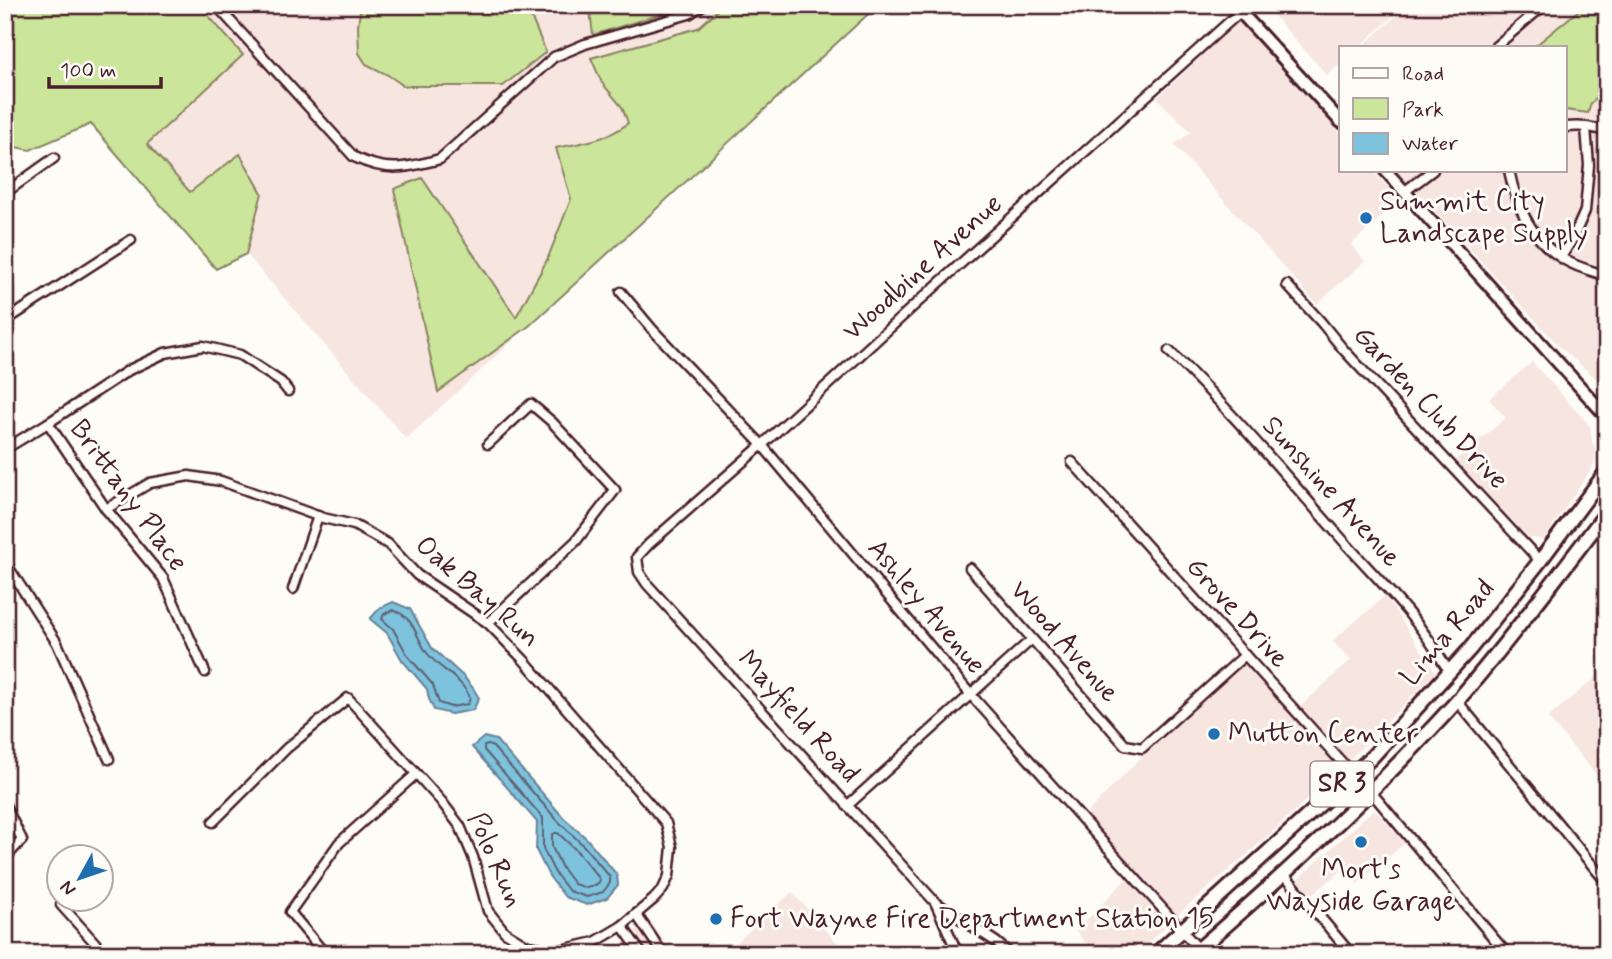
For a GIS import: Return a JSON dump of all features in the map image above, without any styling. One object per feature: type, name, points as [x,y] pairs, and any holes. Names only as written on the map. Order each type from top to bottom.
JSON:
[{"type":"highway","name":"Lima Road","points":[[1156,954],[1372,757],[1451,671],[1540,561],[1607,471]]},
{"type":"highway","name":"Lima Road","points":[[1198,952],[1371,792],[1457,701],[1607,512]]},
{"type":"main road","points":[[1237,9],[1339,120]]},
{"type":"main road","points":[[1387,172],[1607,417]]},
{"type":"street","points":[[216,5],[354,158],[370,165],[397,169],[440,159],[554,57],[585,44],[689,13],[703,5]]},
{"type":"street","points":[[1496,46],[1544,5]]},
{"type":"street","name":"Woodbine Avenue","points":[[637,557],[1237,9]]},
{"type":"street","points":[[1566,127],[1602,130],[1607,133]]},
{"type":"street","points":[[1561,257],[1585,211],[1589,165],[1586,128]]},
{"type":"street","points":[[5,192],[54,158]]},
{"type":"street","points":[[1404,192],[1430,172]]},
{"type":"street","points":[[1509,172],[1515,197],[1527,222],[1546,246],[1566,261],[1607,276]]},
{"type":"street","points":[[5,321],[131,240]]},
{"type":"street","name":"Garden Club Drive","points":[[1287,285],[1540,561]]},
{"type":"street","name":"Ashley Avenue","points":[[621,292],[652,329],[762,445],[971,695],[1198,952]]},
{"type":"street","points":[[5,449],[129,370],[165,353],[203,346],[240,355],[281,382],[288,391]]},
{"type":"street","name":"Sunshine Avenue","points":[[1169,351],[1207,389],[1403,605],[1451,671]]},
{"type":"street","points":[[488,444],[531,404],[552,422],[615,490],[576,541],[488,623]]},
{"type":"street","name":"Brittany Place","points":[[48,423],[106,509],[163,578],[205,671]]},
{"type":"street","name":"Grove Drive","points":[[1072,462],[1371,792],[1507,954]]},
{"type":"street","name":"Oak Bay Run","points":[[106,509],[150,483],[189,476],[221,481],[318,516],[354,525],[388,544],[417,575],[488,623],[523,659],[666,823],[672,847],[669,876],[663,889],[636,914]]},
{"type":"street","points":[[293,589],[318,516]]},
{"type":"street","name":"Mayfield Road","points":[[637,557],[639,572],[647,584],[935,902]]},
{"type":"street","points":[[5,562],[57,643],[109,758]]},
{"type":"street","name":"Wood Avenue","points":[[970,568],[1125,746],[1142,748],[1245,655]]},
{"type":"street","points":[[847,806],[1031,640]]},
{"type":"street","name":"Polo Run","points":[[213,822],[287,748],[348,698],[460,826],[473,856],[488,911],[505,932],[526,950],[557,951],[595,942],[636,914]]},
{"type":"street","points":[[1457,701],[1607,883]]},
{"type":"street","points":[[326,954],[290,912],[339,843],[416,774]]},
{"type":"street","points":[[5,805],[22,840],[5,858]]},
{"type":"street","points":[[1284,874],[1351,954]]},
{"type":"street","points":[[935,902],[958,954]]},
{"type":"street","points":[[935,902],[1010,954]]},
{"type":"street","points":[[69,914],[105,954]]},
{"type":"street","points":[[636,914],[663,954]]},
{"type":"street","points":[[622,926],[642,954]]},
{"type":"shaded area","points":[[24,5],[878,5],[406,439],[249,257]]},
{"type":"shaded area","points":[[1264,5],[1406,5],[1360,46],[1339,46],[1339,65],[1327,75]]},
{"type":"shaded area","points":[[1409,5],[1607,5],[1607,388],[1561,348],[1399,172],[1566,172],[1566,46],[1363,46]]},
{"type":"shaded area","points":[[1240,20],[1339,132],[1339,172],[1374,172],[1399,200],[1351,245],[1365,261],[1317,304],[1174,145],[1191,132],[1157,98]]},
{"type":"shaded area","points":[[1532,362],[1590,426],[1596,450],[1591,470],[1543,540],[1528,537],[1456,460],[1506,418],[1489,399]]},
{"type":"shaded area","points":[[1385,596],[1436,672],[1353,756],[1136,954],[1095,954],[1076,931],[1133,872],[1084,816],[1247,649],[1301,706],[1351,660],[1332,641]]},
{"type":"shaded area","points":[[1607,665],[1607,787],[1548,718]]},
{"type":"shaded area","points":[[1374,809],[1405,843],[1357,884],[1344,868],[1311,896],[1298,879]]},
{"type":"shaded area","points":[[792,892],[847,954],[724,954]]},
{"type":"shaded area","points":[[649,919],[672,954],[611,954]]},
{"type":"green space","points":[[5,5],[199,5],[243,55],[147,144],[190,192],[240,154],[262,193],[246,254],[216,269],[91,124],[30,150],[5,145]]},
{"type":"green space","points":[[361,5],[526,5],[546,52],[503,86],[404,86],[366,64],[359,53],[358,25]]},
{"type":"green space","points":[[596,5],[690,5],[593,35],[590,10]]},
{"type":"green space","points":[[723,5],[878,5],[529,326],[438,392],[394,189],[422,178],[516,317],[547,260],[571,199],[556,148],[603,137],[628,123],[622,107],[602,83],[591,58],[698,28]]},
{"type":"green space","points":[[1585,5],[1607,5],[1607,90],[1591,103],[1588,113],[1566,110],[1566,46],[1535,46]]},
{"type":"water","points":[[393,602],[410,609],[432,648],[473,688],[479,698],[473,710],[451,714],[434,710],[427,689],[402,660],[387,633],[370,619],[380,608]]},
{"type":"water","points":[[484,737],[496,740],[617,875],[618,885],[607,898],[587,905],[565,897],[549,876],[536,850],[537,822],[472,747]]},
{"type":"place","name":"Summit City Landscape Supply","points":[[1366,218]]},
{"type":"place","name":"Mutton Center","points":[[1214,734]]},
{"type":"place","name":"Mort's Wayside Garage","points":[[1361,842]]},
{"type":"place","name":"Fort Wayne Fire Department Station 15","points":[[716,919]]}]
